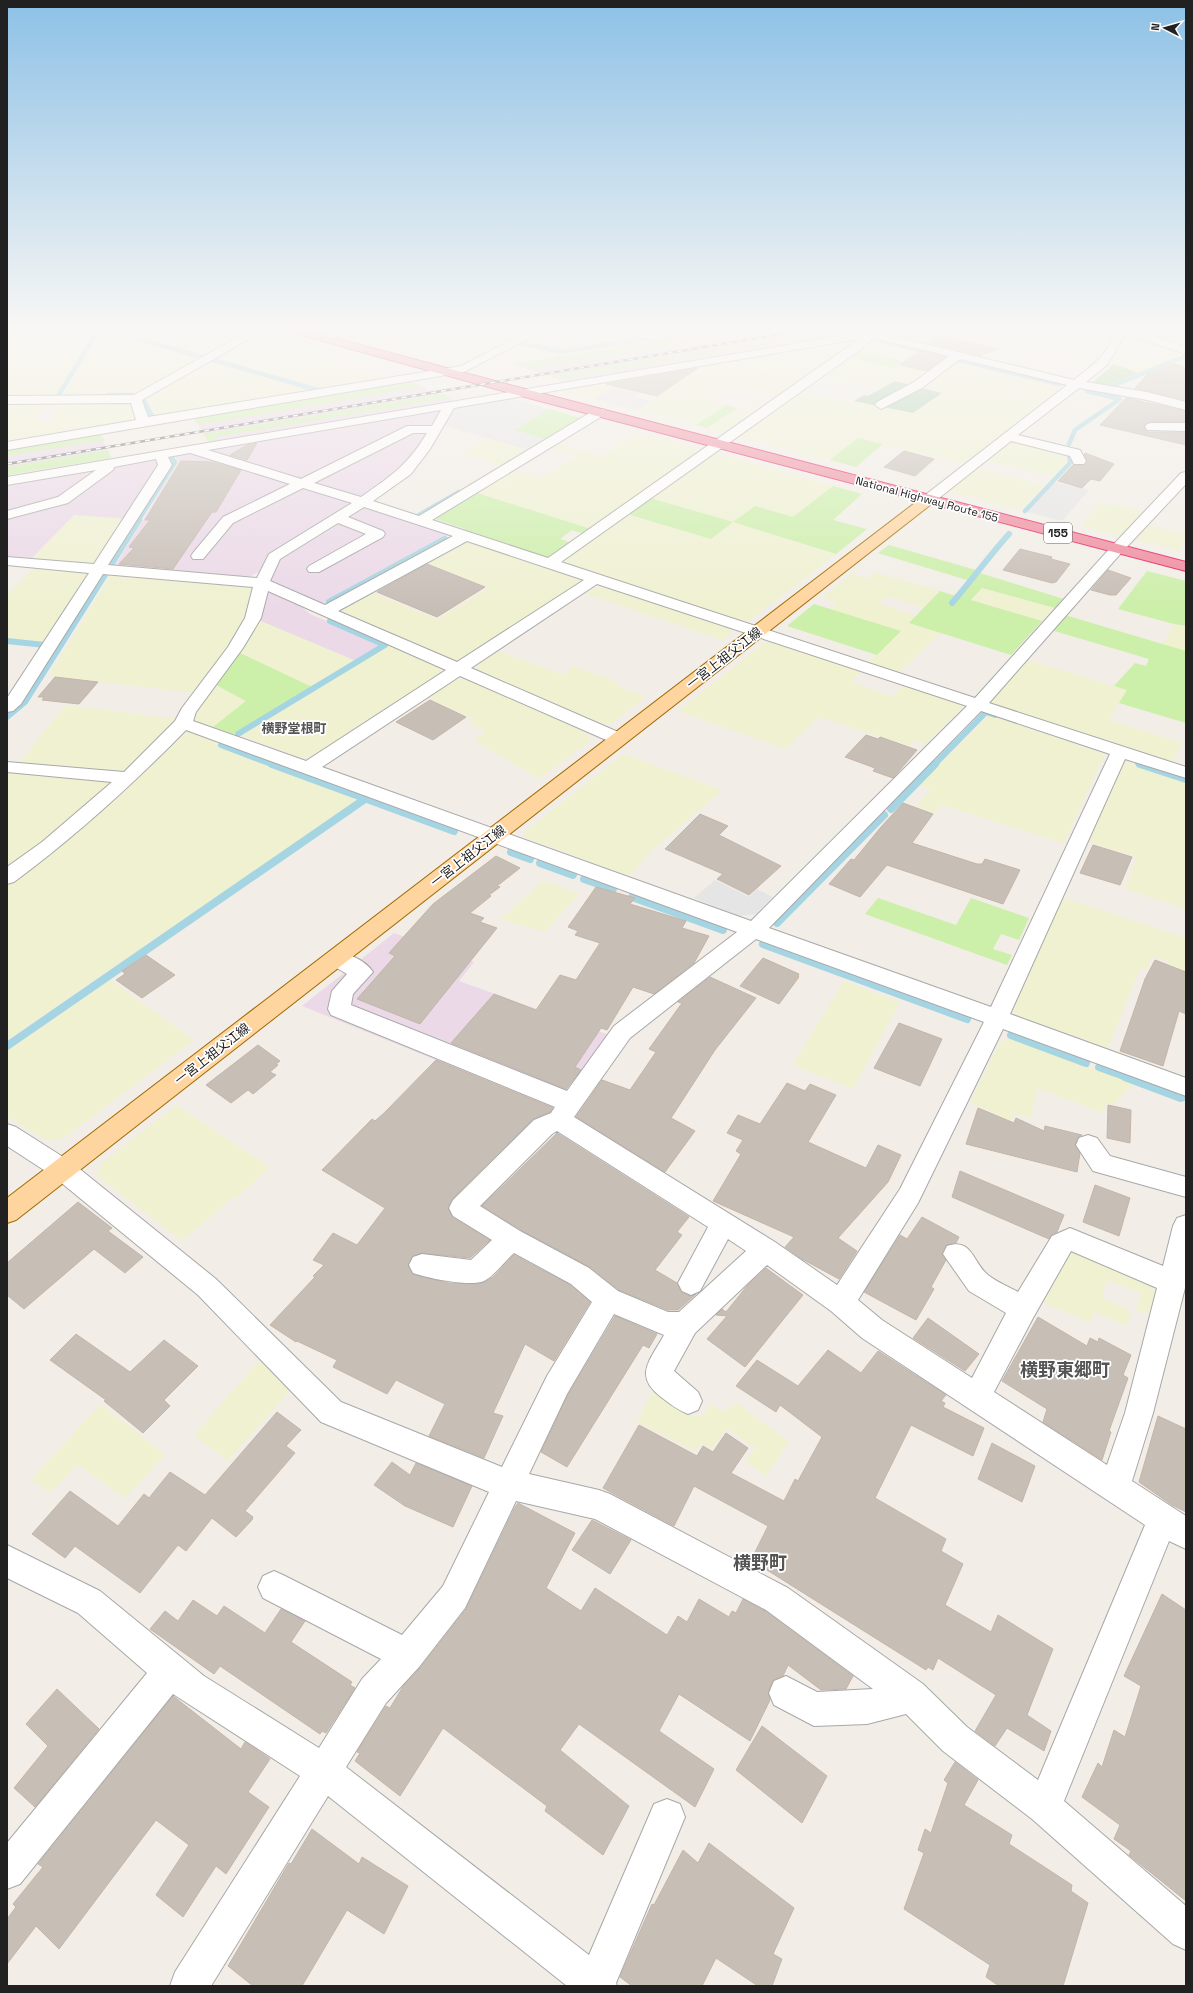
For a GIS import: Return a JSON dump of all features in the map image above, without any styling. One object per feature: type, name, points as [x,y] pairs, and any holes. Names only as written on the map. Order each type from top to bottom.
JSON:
[{"type":"highway","name":"National Highway Route 155","points":[[646,424],[1186,567]]},
{"type":"main road","name":"一宮上祖父江線","points":[[7,1212],[929,500]]},
{"type":"street","points":[[7,446],[133,424]]},
{"type":"street","points":[[7,481],[341,424]]},
{"type":"street","points":[[7,877],[49,846],[128,778],[183,723],[188,712],[235,648],[253,618],[262,583],[274,557],[363,502],[406,471],[424,449],[438,424]]},
{"type":"street","points":[[420,521],[580,424]]},
{"type":"street","points":[[549,564],[747,424]]},
{"type":"street","points":[[929,500],[1026,424]]},
{"type":"street","points":[[1151,427],[1186,427]]},
{"type":"street","points":[[198,556],[228,520],[411,429],[435,430]]},
{"type":"street","points":[[1009,437],[1075,453],[1081,456]]},
{"type":"street","points":[[193,450],[363,502],[756,633],[1186,773]]},
{"type":"street","points":[[7,707],[15,700],[165,465],[161,455]]},
{"type":"street","points":[[7,515],[64,500],[112,464]]},
{"type":"street","points":[[685,1324],[667,1324],[608,1299],[580,1276],[511,1239],[462,1208],[543,1127],[565,1111],[622,1032],[754,930],[978,705],[1117,548],[1186,476]]},
{"type":"street","points":[[314,569],[378,534],[337,518]]},
{"type":"street","points":[[326,611],[465,536]]},
{"type":"street","points":[[7,561],[262,583],[619,739]]},
{"type":"street","points":[[307,769],[595,579]]},
{"type":"street","points":[[183,723],[1186,1086]]},
{"type":"street","points":[[842,1303],[908,1196],[997,1018],[1120,752]]},
{"type":"street","points":[[7,767],[128,778]]},
{"type":"street","points":[[336,958],[362,972],[343,991],[338,1008],[565,1111],[723,1223],[766,1250],[842,1303],[872,1329],[1175,1527],[1044,1807]]},
{"type":"street","points":[[7,1134],[62,1169],[207,1287],[331,1412],[508,1484],[599,1505],[777,1599],[911,1696],[955,1739],[1044,1807],[1186,1931]]},
{"type":"street","points":[[1088,1145],[1102,1164],[1186,1187]]},
{"type":"street","points":[[691,1283],[723,1223]]},
{"type":"street","points":[[1115,1487],[1140,1413],[1186,1226]]},
{"type":"street","points":[[422,1265],[476,1272],[511,1239]]},
{"type":"street","points":[[976,1398],[1023,1309],[1061,1244],[1070,1239],[1173,1283]]},
{"type":"street","points":[[688,1401],[660,1379],[660,1370],[685,1324],[766,1250]]},
{"type":"street","points":[[956,1254],[978,1283],[1023,1309]]},
{"type":"street","points":[[189,1986],[374,1691],[408,1655],[454,1597],[557,1385],[608,1299]]},
{"type":"street","points":[[7,1561],[89,1602],[192,1688],[324,1771],[597,1986],[667,1817]]},
{"type":"street","points":[[274,1587],[408,1655]]},
{"type":"street","points":[[7,1871],[170,1671]]},
{"type":"street","points":[[786,1693],[814,1709],[867,1707],[911,1696]]},
{"type":"shaded area","points":[[198,424],[316,424],[208,442]]},
{"type":"shaded area","points":[[362,424],[433,424],[414,455],[401,469],[364,496],[356,497],[213,452],[215,449]]},
{"type":"shaded area","points":[[524,424],[514,430],[548,440],[531,451],[443,425]]},
{"type":"shaded area","points":[[100,433],[111,458],[7,475],[7,448]]},
{"type":"shaded area","points":[[194,452],[348,501],[350,506],[270,557],[260,571],[245,579],[113,569],[178,462],[175,456]]},
{"type":"shaded area","points":[[159,459],[161,465],[127,519],[29,561],[7,559],[7,484]]},
{"type":"shaded area","points":[[1054,482],[1089,490],[1062,521],[1027,512]]},
{"type":"shaded area","points":[[361,508],[368,508],[449,535],[322,604],[268,580],[281,557]]},
{"type":"shaded area","points":[[270,591],[299,604],[310,614],[381,645],[356,661],[258,620],[265,593]]},
{"type":"shaded area","points":[[715,880],[749,897],[757,889],[773,897],[756,914],[738,916],[694,898]]},
{"type":"shaded area","points":[[394,933],[474,962],[459,981],[609,1035],[553,1107],[302,1006]]},
{"type":"green space","points":[[7,424],[118,424],[7,443]]},
{"type":"green space","points":[[264,424],[294,424],[215,437],[217,441],[208,442],[204,434]]},
{"type":"green space","points":[[524,424],[575,424],[548,440],[514,430]]},
{"type":"green space","points":[[697,424],[713,424],[707,428],[696,425]]},
{"type":"green space","points":[[713,424],[742,424],[728,434],[707,428]]},
{"type":"green space","points":[[753,424],[1015,424],[964,464],[858,438],[830,460],[737,436]]},
{"type":"green space","points":[[100,433],[104,440],[7,456],[7,448]]},
{"type":"green space","points":[[638,433],[703,451],[591,529],[474,492],[512,469],[541,478],[577,456],[550,447],[557,443],[602,456]]},
{"type":"green space","points":[[858,438],[883,444],[856,467],[830,460]]},
{"type":"green space","points":[[488,439],[531,451],[505,467],[462,454]]},
{"type":"green space","points":[[1011,440],[1065,453],[1067,463],[1053,477],[984,460]]},
{"type":"green space","points":[[108,450],[111,458],[7,475],[7,467]]},
{"type":"green space","points":[[713,453],[833,486],[793,517],[755,506],[733,522],[650,498]]},
{"type":"green space","points":[[976,468],[1045,485],[1021,510],[946,491]]},
{"type":"green space","points":[[833,486],[862,494],[833,520],[867,529],[836,554],[733,522],[755,506],[793,517]]},
{"type":"green space","points":[[474,492],[591,529],[584,534],[572,530],[560,539],[572,543],[553,556],[544,558],[463,531],[465,529],[432,518]]},
{"type":"green space","points":[[650,498],[733,522],[711,539],[627,514]]},
{"type":"green space","points":[[1100,502],[1145,511],[1121,536],[1081,526]]},
{"type":"green space","points":[[627,514],[712,539],[733,522],[836,554],[748,621],[736,621],[564,564],[563,559]]},
{"type":"green space","points":[[74,515],[127,519],[98,564],[29,561]]},
{"type":"green space","points":[[1145,524],[1186,535],[1186,540],[1178,551],[1132,539]]},
{"type":"green space","points":[[461,542],[470,542],[581,578],[580,583],[462,660],[453,661],[343,612],[344,608],[372,592],[437,620],[488,588],[425,562]]},
{"type":"green space","points":[[889,545],[976,570],[967,580],[878,553]]},
{"type":"green space","points":[[36,566],[87,571],[92,574],[48,642],[7,638],[7,596]]},
{"type":"green space","points":[[1147,571],[1186,581],[1186,626],[1118,609]]},
{"type":"green space","points":[[874,572],[940,591],[924,608],[887,596],[879,604],[916,616],[910,623],[940,633],[897,674],[866,665],[900,631],[831,609],[838,603],[822,598],[852,573],[867,578]]},
{"type":"green space","points":[[112,573],[256,587],[246,618],[229,648],[196,693],[49,676]]},
{"type":"green space","points":[[980,573],[1064,599],[1055,608],[982,588],[971,600],[1042,621],[1011,655],[909,623],[940,591],[959,597]]},
{"type":"green space","points":[[603,586],[730,628],[732,633],[722,640],[586,594],[595,588]]},
{"type":"green space","points":[[982,587],[1055,608],[1042,621],[971,600]]},
{"type":"green space","points":[[814,604],[901,631],[877,655],[787,626]]},
{"type":"green space","points":[[1065,615],[1186,651],[1186,723],[1119,703],[1127,690],[1114,686],[1135,663],[1146,666],[1149,659],[1051,630]]},
{"type":"green space","points":[[258,620],[356,661],[312,687],[238,652]]},
{"type":"green space","points":[[1174,624],[1186,628],[1186,651],[1163,645]]},
{"type":"green space","points":[[764,643],[773,643],[862,671],[851,682],[892,697],[904,685],[955,701],[961,705],[962,709],[925,744],[914,740],[909,746],[819,717],[785,749],[678,711]]},
{"type":"green space","points":[[388,645],[439,668],[442,672],[314,756],[302,758],[241,736]]},
{"type":"green space","points":[[499,651],[563,675],[574,666],[619,683],[617,686],[646,697],[612,723],[599,724],[478,671],[477,665]]},
{"type":"green space","points":[[238,652],[312,687],[233,734],[213,727],[246,701],[214,684]]},
{"type":"green space","points":[[1024,659],[1127,690],[1109,720],[1182,743],[1171,764],[993,706],[987,700]]},
{"type":"green space","points":[[466,679],[588,733],[590,741],[539,779],[474,740],[486,732],[470,724],[474,719],[427,697],[456,680]]},
{"type":"green space","points":[[214,684],[246,701],[213,727],[195,721],[190,717]]},
{"type":"green space","points":[[65,705],[178,719],[132,770],[120,773],[19,763]]},
{"type":"green space","points":[[989,715],[1105,754],[1064,843],[942,805],[935,813],[916,806],[931,790],[919,785]]},
{"type":"green space","points":[[188,732],[220,743],[216,746],[357,800],[7,1040],[7,883],[179,735]]},
{"type":"green space","points":[[624,754],[722,790],[649,853],[630,876],[526,838],[524,832]]},
{"type":"green space","points":[[1122,760],[1186,782],[1186,909],[1125,889],[1137,857],[1085,841]]},
{"type":"green space","points":[[7,771],[110,781],[113,787],[7,872]]},
{"type":"green space","points":[[544,881],[579,894],[544,932],[500,919]]},
{"type":"green space","points":[[1061,897],[1186,938],[1186,972],[1180,971],[1160,958],[1151,958],[1147,970],[1140,968],[1108,1048],[1018,1016],[1011,1007]]},
{"type":"green space","points":[[878,898],[956,925],[971,898],[1029,918],[1019,940],[1001,934],[993,949],[1012,955],[1007,965],[865,914]]},
{"type":"green space","points":[[110,980],[194,1040],[62,1139],[45,1140],[7,1116],[7,1051]]},
{"type":"green space","points":[[844,981],[900,1002],[853,1089],[793,1065]]},
{"type":"green space","points":[[1010,1038],[1134,1083],[1113,1105],[1105,1103],[1104,1113],[1037,1088],[1031,1119],[1014,1113],[1007,1128],[995,1123],[998,1115],[970,1103],[1000,1042]]},
{"type":"green space","points":[[176,1105],[270,1167],[235,1199],[232,1198],[182,1241],[96,1175],[102,1163]]},
{"type":"green space","points":[[1076,1247],[1158,1280],[1148,1315],[1136,1310],[1140,1293],[1107,1280],[1102,1298],[1131,1311],[1127,1326],[1094,1312],[1091,1323],[1038,1300],[1063,1253]]},
{"type":"green space","points":[[263,1356],[291,1389],[228,1461],[194,1435]]},
{"type":"green space","points":[[656,1385],[690,1416],[702,1416],[712,1403],[723,1412],[737,1403],[789,1442],[766,1476],[746,1462],[755,1448],[727,1428],[712,1449],[702,1443],[696,1451],[637,1422]]},
{"type":"green space","points":[[101,1404],[165,1455],[125,1498],[77,1464],[50,1493],[31,1479]]},
{"type":"building","points":[[1146,424],[1144,426],[1147,432],[1186,432],[1186,445],[1100,425]]},
{"type":"building","points":[[257,443],[247,460],[230,455],[247,445]]},
{"type":"building","points":[[904,451],[934,459],[915,476],[884,467]]},
{"type":"building","points":[[1085,453],[1114,464],[1100,481],[1091,479],[1082,488],[1058,481],[1073,465],[1085,465],[1087,460],[1084,454]]},
{"type":"building","points":[[181,461],[212,462],[241,470],[216,512],[212,512],[173,569],[119,564],[134,548],[129,547],[150,520],[145,520]]},
{"type":"building","points":[[1020,549],[1052,557],[1051,559],[1070,564],[1056,582],[1052,583],[1003,570]]},
{"type":"building","points":[[427,564],[485,587],[437,617],[377,592]]},
{"type":"building","points":[[1108,570],[1131,578],[1116,595],[1091,590]]},
{"type":"building","points":[[55,677],[98,682],[79,704],[42,700],[44,697],[38,697]]},
{"type":"building","points":[[430,700],[466,717],[433,740],[396,722]]},
{"type":"building","points":[[866,735],[878,739],[880,737],[917,750],[893,778],[873,771],[875,768],[845,757]]},
{"type":"building","points":[[903,803],[933,814],[912,843],[977,864],[982,864],[985,859],[1020,870],[1003,904],[887,865],[860,897],[829,884],[851,859],[854,860]]},
{"type":"building","points":[[700,814],[728,826],[719,835],[781,866],[749,895],[717,879],[723,874],[665,849]]},
{"type":"building","points":[[1093,845],[1132,857],[1120,885],[1080,873]]},
{"type":"building","points":[[496,856],[520,868],[497,886],[500,887],[470,913],[484,918],[480,922],[497,928],[420,1024],[357,999],[395,956],[389,953],[433,904]]},
{"type":"building","points":[[596,887],[635,898],[630,904],[686,921],[682,928],[709,936],[694,963],[654,994],[633,987],[607,1030],[601,1028],[575,1067],[581,1070],[566,1089],[451,1043],[494,994],[536,1010],[560,975],[576,980],[600,943],[575,935],[578,931],[568,927]]},
{"type":"building","points":[[146,955],[175,975],[142,998],[116,980],[125,974],[122,971]]},
{"type":"building","points":[[763,958],[799,974],[799,977],[779,1004],[740,986]]},
{"type":"building","points":[[1155,960],[1186,972],[1186,1014],[1179,1011],[1163,1066],[1120,1051],[1145,979]]},
{"type":"building","points":[[710,977],[756,998],[715,1050],[671,1118],[695,1131],[665,1172],[576,1117],[602,1080],[630,1090],[656,1052],[649,1049],[682,1003],[678,1002]]},
{"type":"building","points":[[899,1023],[942,1039],[920,1086],[874,1068]]},
{"type":"building","points":[[258,1045],[280,1061],[276,1064],[278,1065],[270,1072],[276,1075],[253,1094],[248,1090],[231,1103],[206,1085]]},
{"type":"building","points":[[436,1060],[553,1108],[550,1112],[533,1119],[452,1199],[448,1207],[452,1217],[490,1240],[470,1258],[422,1253],[413,1256],[408,1264],[412,1274],[448,1283],[478,1284],[493,1277],[514,1255],[570,1285],[590,1302],[554,1361],[525,1344],[493,1413],[503,1416],[484,1458],[429,1436],[445,1404],[396,1380],[387,1394],[333,1367],[337,1360],[297,1341],[296,1342],[270,1325],[315,1277],[313,1276],[324,1265],[313,1260],[333,1233],[357,1245],[385,1208],[322,1170],[372,1119],[375,1121],[384,1113]]},
{"type":"building","points":[[787,1083],[805,1091],[810,1084],[836,1095],[808,1142],[866,1168],[878,1145],[901,1155],[888,1182],[838,1238],[857,1251],[839,1279],[802,1259],[785,1247],[794,1237],[713,1201],[741,1154],[736,1151],[743,1140],[727,1133],[738,1115],[760,1124]]},
{"type":"building","points":[[1108,1105],[1131,1110],[1130,1143],[1107,1138]]},
{"type":"building","points":[[978,1108],[1014,1123],[1016,1118],[1044,1131],[1045,1126],[1082,1135],[1078,1137],[1075,1144],[1080,1153],[1077,1172],[966,1144]]},
{"type":"building","points":[[557,1133],[689,1217],[677,1232],[682,1235],[655,1270],[677,1283],[681,1292],[690,1296],[696,1294],[678,1310],[668,1310],[619,1290],[590,1267],[521,1230],[482,1206]]},
{"type":"building","points":[[960,1171],[1064,1215],[1057,1232],[1051,1235],[1049,1239],[952,1197]]},
{"type":"building","points":[[1095,1185],[1130,1198],[1119,1236],[1083,1222]]},
{"type":"building","points":[[78,1202],[112,1228],[108,1231],[143,1257],[125,1273],[94,1249],[24,1309],[7,1295],[7,1263]]},
{"type":"building","points":[[922,1217],[959,1237],[956,1243],[946,1245],[942,1253],[946,1260],[931,1287],[934,1289],[916,1320],[864,1292],[900,1235],[907,1239]]},
{"type":"building","points":[[766,1268],[803,1295],[745,1367],[707,1339],[727,1316],[716,1315],[722,1309],[726,1312],[747,1286]]},
{"type":"building","points":[[615,1316],[657,1334],[649,1348],[643,1345],[567,1467],[541,1452],[568,1395]]},
{"type":"building","points":[[1038,1317],[1087,1346],[1090,1338],[1098,1342],[1099,1338],[1131,1355],[1123,1375],[1128,1378],[1109,1431],[1111,1432],[1102,1460],[1043,1422],[1047,1409],[1002,1381]]},
{"type":"building","points":[[928,1318],[979,1354],[965,1371],[913,1338]]},
{"type":"building","points":[[76,1334],[130,1372],[164,1340],[198,1366],[164,1400],[170,1406],[143,1433],[104,1401],[106,1400],[50,1360]]},
{"type":"building","points":[[828,1350],[861,1373],[878,1351],[946,1395],[941,1401],[945,1403],[943,1407],[984,1428],[973,1456],[911,1425],[875,1498],[946,1539],[941,1551],[963,1564],[945,1605],[991,1632],[998,1615],[1053,1649],[1027,1715],[1051,1731],[1044,1751],[1007,1728],[995,1746],[975,1731],[996,1695],[938,1658],[933,1670],[928,1667],[926,1670],[751,1560],[768,1526],[694,1486],[674,1526],[603,1488],[639,1425],[697,1456],[703,1446],[713,1452],[726,1433],[748,1448],[731,1473],[784,1501],[795,1479],[798,1481],[822,1437],[780,1405],[776,1412],[736,1386],[757,1360],[798,1386]]},
{"type":"building","points":[[277,1412],[301,1430],[286,1446],[295,1453],[245,1511],[253,1517],[252,1520],[236,1537],[212,1518],[186,1551],[178,1545],[140,1593],[75,1546],[65,1558],[32,1534],[70,1491],[118,1526],[144,1494],[149,1498],[170,1472],[205,1495]]},
{"type":"building","points":[[1158,1416],[1186,1429],[1186,1512],[1172,1505],[1139,1482]]},
{"type":"building","points":[[992,1443],[1035,1466],[1022,1502],[978,1479]]},
{"type":"building","points":[[392,1462],[410,1475],[416,1463],[472,1486],[453,1527],[405,1506],[374,1485]]},
{"type":"building","points":[[518,1503],[575,1533],[546,1588],[581,1611],[595,1588],[667,1635],[678,1616],[687,1622],[699,1599],[729,1617],[732,1611],[736,1613],[743,1599],[765,1611],[853,1676],[846,1689],[821,1690],[788,1665],[783,1676],[773,1680],[768,1692],[770,1700],[750,1741],[679,1694],[659,1731],[714,1769],[695,1807],[579,1724],[560,1750],[629,1806],[603,1855],[545,1811],[547,1806],[443,1728],[400,1796],[355,1761],[360,1753],[357,1752],[386,1706],[390,1708],[404,1685],[420,1668],[466,1609]]},
{"type":"building","points":[[592,1520],[631,1540],[610,1574],[572,1550]]},
{"type":"building","points":[[1162,1594],[1186,1610],[1186,1901],[1129,1855],[1131,1851],[1114,1839],[1120,1825],[1082,1797],[1098,1763],[1102,1767],[1114,1730],[1125,1737],[1141,1686],[1124,1676]]},
{"type":"building","points":[[193,1600],[217,1616],[224,1606],[265,1633],[281,1609],[305,1621],[291,1642],[352,1682],[350,1685],[355,1688],[326,1733],[322,1731],[320,1734],[220,1666],[214,1674],[150,1629],[165,1611],[178,1621]]},
{"type":"building","points":[[57,1689],[99,1729],[35,1807],[14,1788],[48,1746],[26,1724]]},
{"type":"building","points":[[173,1696],[241,1749],[245,1742],[270,1759],[248,1792],[269,1807],[226,1874],[216,1866],[183,1917],[156,1895],[189,1845],[156,1820],[59,1949],[36,1926],[7,1964],[7,1919],[16,1907],[13,1904],[43,1867],[38,1864]]},
{"type":"building","points":[[762,1726],[827,1776],[802,1823],[736,1770]]},
{"type":"building","points":[[955,1762],[978,1780],[964,1805],[1012,1835],[1009,1844],[1072,1885],[1071,1891],[1088,1903],[1063,1986],[999,1986],[986,1977],[990,1965],[904,1909],[924,1853],[918,1850],[925,1829],[931,1833],[948,1783],[944,1780]]},
{"type":"building","points":[[312,1829],[359,1864],[362,1857],[408,1886],[384,1934],[347,1910],[302,1986],[253,1986],[228,1966],[289,1863],[291,1864]]},
{"type":"building","points":[[709,1843],[794,1908],[773,1954],[782,1959],[772,1986],[758,1986],[716,1958],[702,1986],[632,1986],[620,1977],[652,1904],[654,1905],[683,1850],[698,1863]]},
{"type":"waterway","points":[[1069,444],[1075,430],[1084,424]]},
{"type":"waterway","points":[[1025,511],[1070,463],[1069,454]]},
{"type":"waterway","points":[[138,521],[175,462],[172,458]]},
{"type":"waterway","points":[[419,515],[459,492]]},
{"type":"waterway","points":[[111,565],[139,520]]},
{"type":"waterway","points":[[952,603],[1009,534]]},
{"type":"waterway","points":[[329,602],[445,539]]},
{"type":"waterway","points":[[7,717],[25,702],[105,575]]},
{"type":"waterway","points":[[238,734],[385,645],[330,621]]},
{"type":"waterway","points":[[7,641],[45,645]]},
{"type":"waterway","points":[[934,765],[986,712],[995,715]]},
{"type":"waterway","points":[[221,745],[274,765]]},
{"type":"waterway","points":[[1138,763],[1143,765]]},
{"type":"waterway","points":[[272,764],[454,831]]},
{"type":"waterway","points":[[891,809],[935,764]]},
{"type":"waterway","points":[[1143,765],[1186,779]]},
{"type":"waterway","points":[[7,1046],[365,799]]},
{"type":"waterway","points":[[777,923],[884,815]]},
{"type":"waterway","points":[[511,852],[530,859]]},
{"type":"waterway","points":[[540,863],[573,875]]},
{"type":"waterway","points":[[584,879],[613,889]]},
{"type":"waterway","points":[[632,897],[723,930]]},
{"type":"waterway","points":[[763,944],[967,1019]]},
{"type":"waterway","points":[[1011,1035],[1086,1063]]},
{"type":"waterway","points":[[1099,1067],[1127,1077]]},
{"type":"waterway","points":[[1125,1076],[1181,1097]]},
{"type":"railway","points":[[7,464],[245,424]]},
{"type":"district","name":"横野堂根町","points":[[294,728]]},
{"type":"district","name":"横野東郷町","points":[[1065,1369]]},
{"type":"district","name":"横野町","points":[[760,1562]]}]
